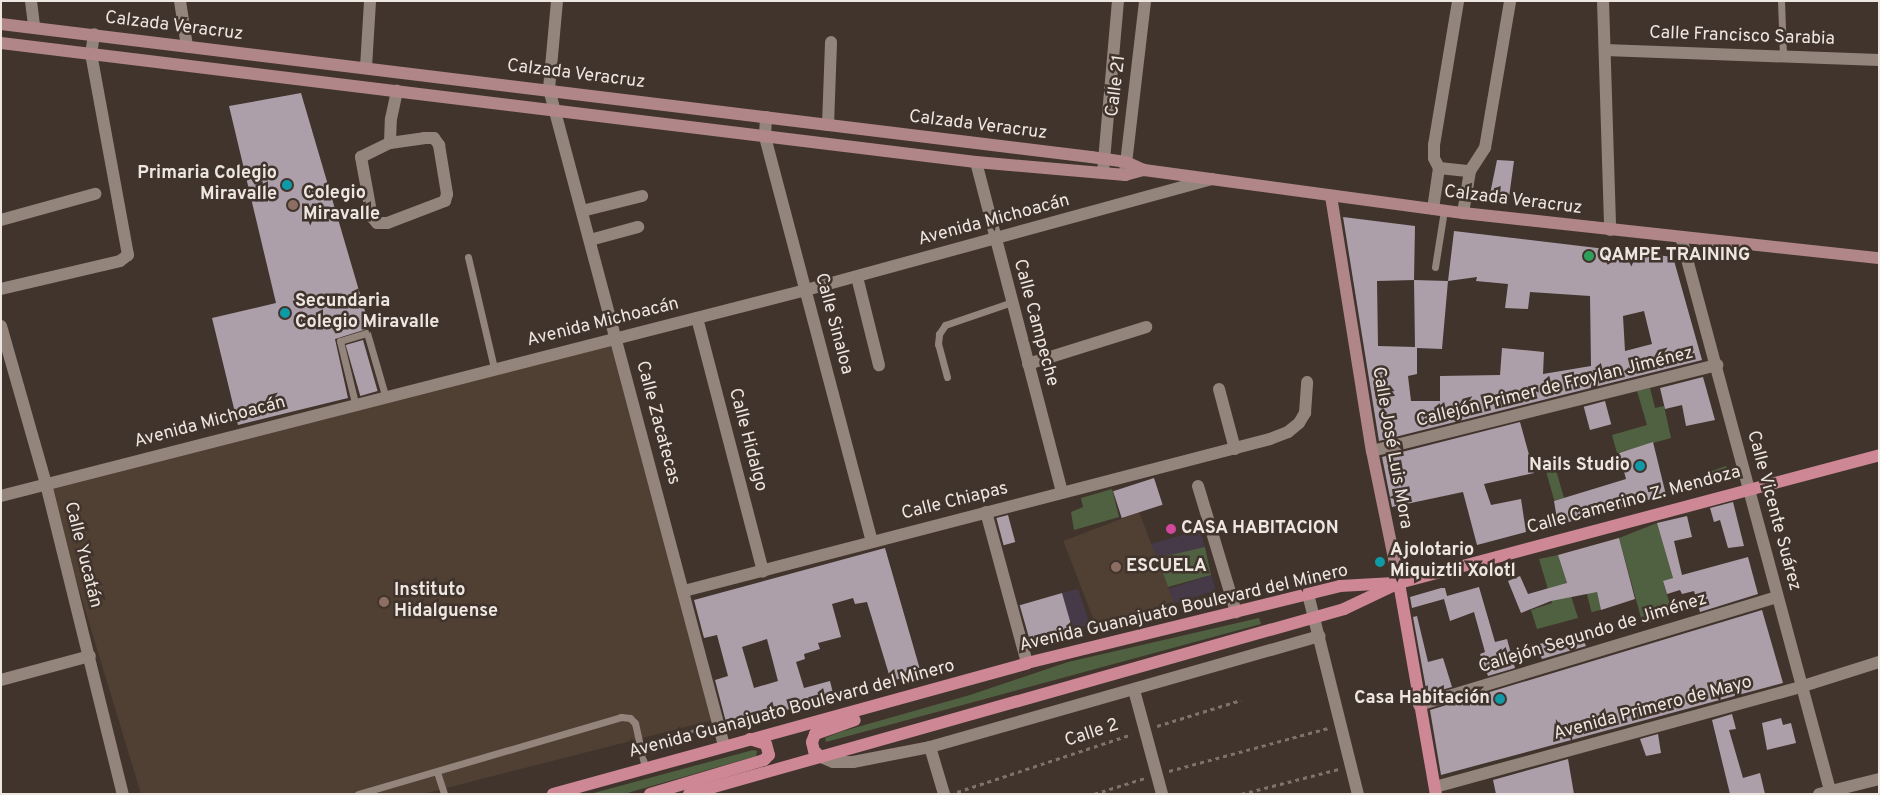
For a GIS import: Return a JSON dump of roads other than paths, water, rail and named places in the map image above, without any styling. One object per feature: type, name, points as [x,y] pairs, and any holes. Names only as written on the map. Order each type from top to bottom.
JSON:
[{"type":"main road","name":"Calle Camerino Z. Mendoza","points":[[1399,583],[1749,488],[1879,455]]},
{"type":"main road","name":"Avenida Guanajuato Boulevard del Minero","points":[[553,794],[1027,664],[1340,586],[1399,583]]},
{"type":"main road","name":"Avenida Guanajuato Boulevard del Minero","points":[[689,794],[1344,609],[1399,583]]},
{"type":"main road","name":"Calle José Luis Mora","points":[[1399,583],[1419,705],[1436,790]]},
{"type":"main road","points":[[821,757],[812,742],[821,730],[948,694],[1001,671]]},
{"type":"main road","points":[[650,794],[764,760],[769,755],[766,744],[750,739]]},
{"type":"street","points":[[32,1],[34,27]]},
{"type":"street","points":[[180,1],[187,46]]},
{"type":"street","points":[[366,67],[370,1]]},
{"type":"street","points":[[548,89],[557,1]]},
{"type":"street","name":"Calle 21","points":[[1103,172],[1118,1]]},
{"type":"street","name":"Calle 21","points":[[1125,168],[1145,1]]},
{"type":"street","points":[[1439,209],[1439,168],[1434,158],[1434,145],[1458,1]]},
{"type":"street","points":[[1463,213],[1470,171],[1485,148],[1510,1]]},
{"type":"street","points":[[1603,1],[1610,230]]},
{"type":"street","name":"Calzada Veracruz","points":[[1,24],[548,89],[1104,159],[1125,168]]},
{"type":"street","points":[[1,289],[120,261],[128,255],[91,54],[94,34]]},
{"type":"street","points":[[828,125],[831,42]]},
{"type":"street","name":"Calzada Veracruz","points":[[1,43],[976,162],[1103,172],[1125,168],[1144,170],[1463,213],[1879,258]]},
{"type":"street","name":"Calle Francisco Sarabia","points":[[1605,50],[1879,60]]},
{"type":"street","points":[[244,72],[250,54]]},
{"type":"street","points":[[293,78],[298,59]]},
{"type":"street","name":"Calle Zacatecas","points":[[548,89],[616,336],[724,746]]},
{"type":"street","points":[[390,143],[391,119],[398,90]]},
{"type":"street","name":"Calle Sinaloa","points":[[766,117],[765,137],[872,541]]},
{"type":"street","points":[[434,138],[439,145],[447,194],[438,206],[387,223],[377,223],[372,217],[360,157],[390,143],[434,138]]},
{"type":"street","name":"Calle Campeche","points":[[976,162],[1062,492]]},
{"type":"street","points":[[1439,168],[1470,171]]},
{"type":"street","name":"Avenida Michoacán","points":[[1,496],[616,336],[697,318],[857,277],[1212,179]]},
{"type":"street","points":[[1,220],[95,194]]},
{"type":"street","points":[[582,212],[642,196]]},
{"type":"street","name":"Calle José Luis Mora","points":[[1331,196],[1372,451],[1399,583]]},
{"type":"street","points":[[590,240],[638,227]]},
{"type":"street","name":"Calle Vicente Suárez","points":[[1681,237],[1717,365],[1826,793]]},
{"type":"street","points":[[857,277],[879,365]]},
{"type":"street","name":"Calle Hidalgo","points":[[697,318],[763,572]]},
{"type":"street","name":"Calle Yucatán","points":[[1,326],[46,484],[123,794]]},
{"type":"street","points":[[1028,364],[1146,327]]},
{"type":"street","name":"Callejón Primer de Froylan Jiménez","points":[[1372,451],[1717,365]]},
{"type":"street","name":"Calle Chiapas","points":[[684,591],[763,572],[872,541],[1062,492],[1235,449],[1288,432],[1299,423],[1305,413],[1307,382]]},
{"type":"street","points":[[1219,389],[1235,449]]},
{"type":"street","points":[[1198,486],[1236,612]]},
{"type":"street","points":[[986,512],[1027,664]]},
{"type":"street","points":[[1308,594],[1358,794]]},
{"type":"street","name":"Callejón Segundo de Jiménez","points":[[1419,705],[1777,597]]},
{"type":"street","points":[[821,757],[833,762],[853,762],[930,747],[1320,636]]},
{"type":"street","points":[[1,680],[90,656]]},
{"type":"street","name":"Avenida Primero de Mayo","points":[[1436,790],[1800,687],[1879,662]]},
{"type":"street","points":[[1134,690],[1162,794]]},
{"type":"street","points":[[930,747],[944,794]]},
{"type":"street","points":[[1826,793],[1879,779]]},
{"type":"lane","points":[[1781,1],[1783,56]]},
{"type":"lane","points":[[1435,267],[1439,209]]},
{"type":"lane","points":[[468,257],[494,368]]},
{"type":"lane","points":[[947,377],[938,344],[938,334],[945,326],[1012,302]]},
{"type":"lane","points":[[356,403],[340,341],[366,333],[386,395]]},
{"type":"lane","points":[[358,794],[621,717],[630,718],[635,723],[645,768]]},
{"type":"lane","points":[[437,772],[444,794]]},
{"type":"place","name":"Primaria Colegio Miravalle","points":[[287,185]]},
{"type":"place","name":"Colegio Miravalle","points":[[293,205]]},
{"type":"place","name":"QAMPE TRAINING","points":[[1589,256]]},
{"type":"place","name":"Secundaria Colegio Miravalle","points":[[285,313]]},
{"type":"place","name":"Nails Studio","points":[[1640,466]]},
{"type":"place","name":"CASA HABITACION","points":[[1171,529]]},
{"type":"place","name":"Ajolotario Miquiztli Xolotl","points":[[1380,562]]},
{"type":"place","name":"ESCUELA","points":[[1116,567]]},
{"type":"place","name":"Instituto Hidalguense","points":[[384,602]]},
{"type":"place","name":"Casa Habitación","points":[[1500,699]]}]
